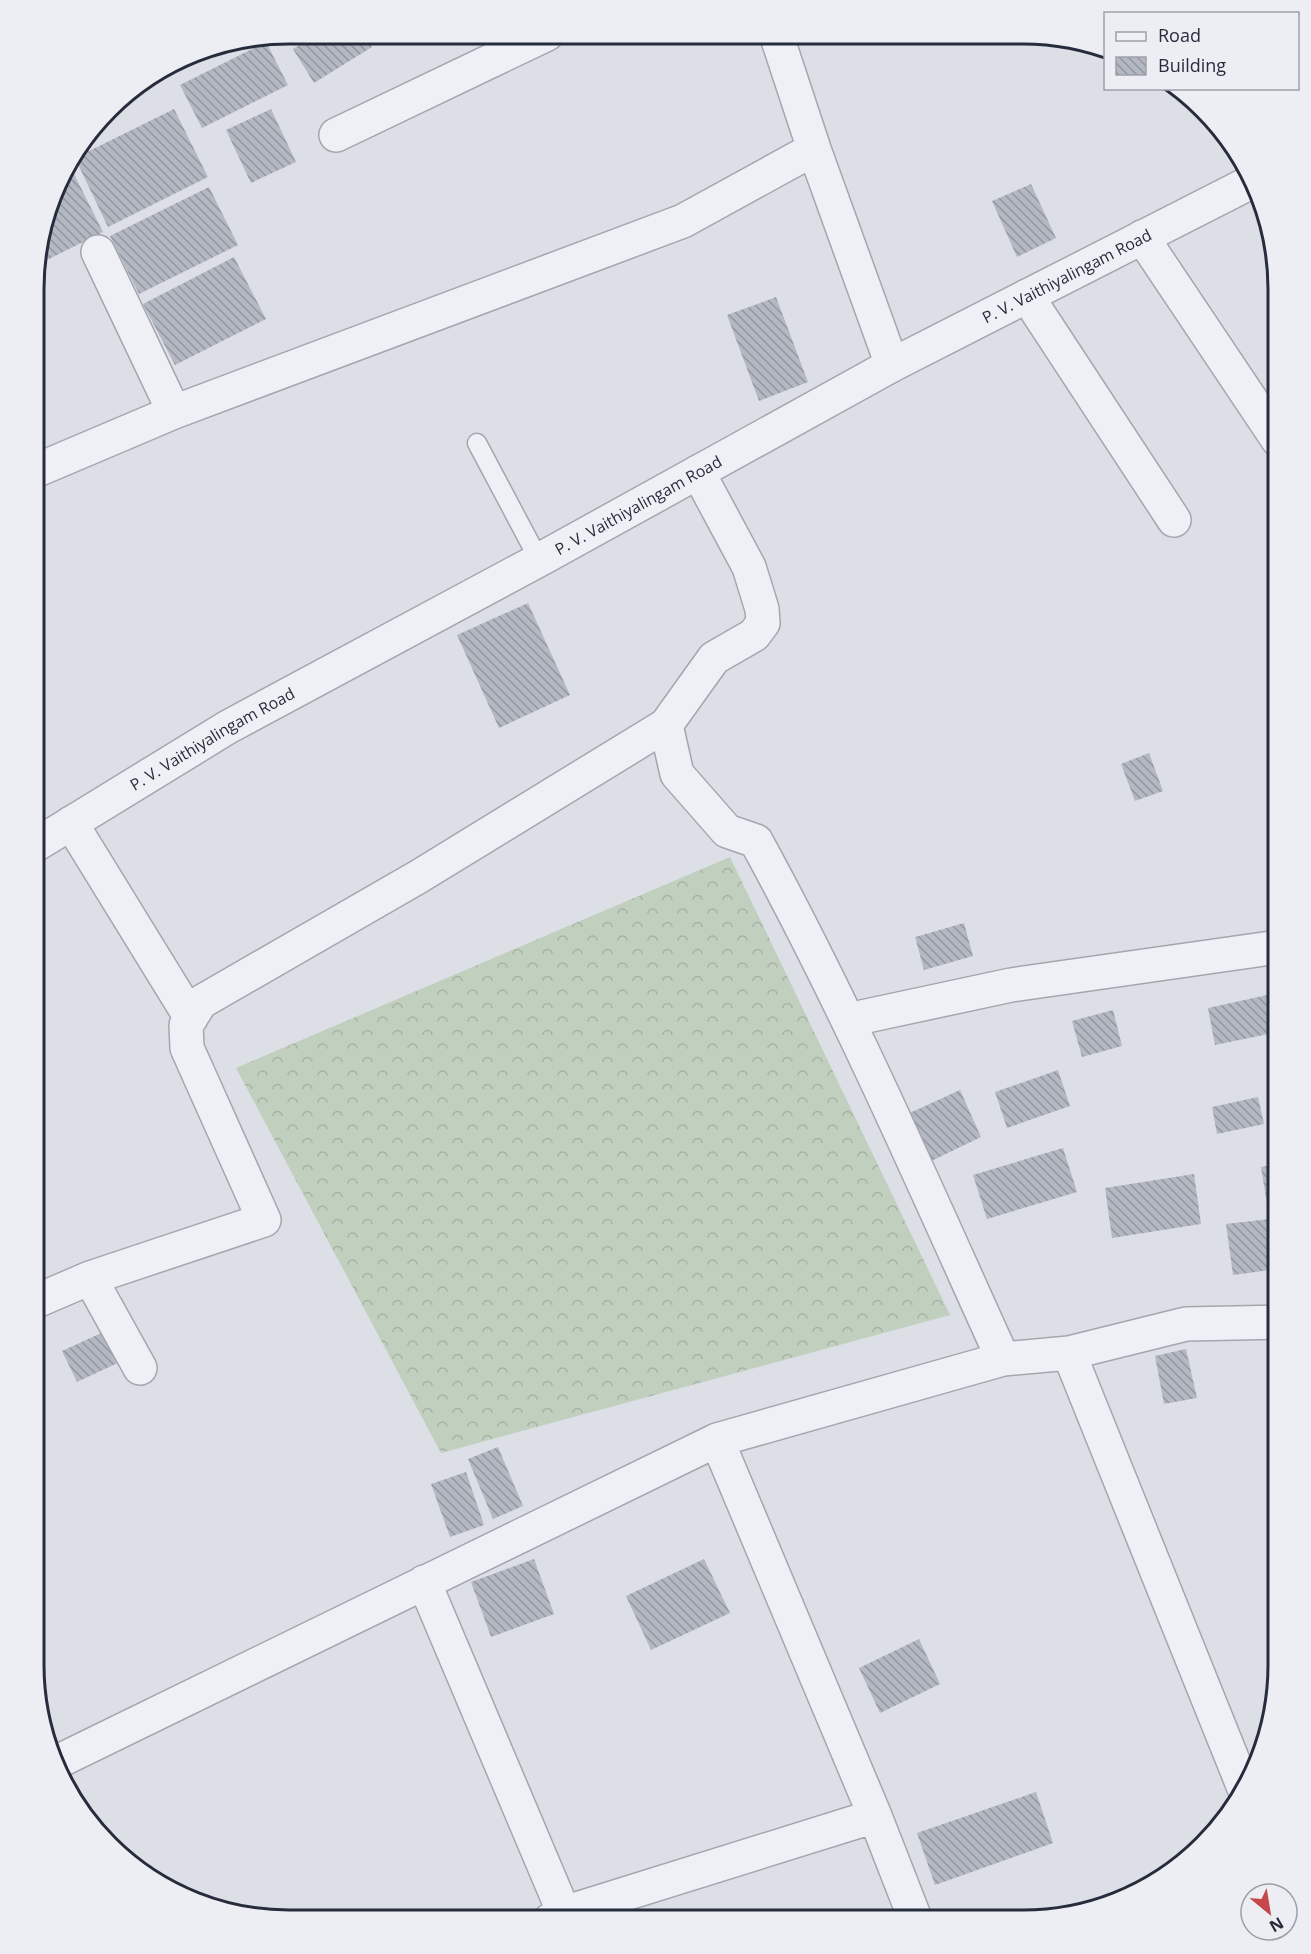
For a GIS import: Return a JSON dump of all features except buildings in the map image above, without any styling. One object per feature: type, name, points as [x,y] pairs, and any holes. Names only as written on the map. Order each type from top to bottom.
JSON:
[{"type":"street","points":[[336,135],[526,44]]},
{"type":"street","points":[[779,44],[814,149],[892,365]]},
{"type":"street","points":[[44,467],[174,412],[682,221],[814,149]]},
{"type":"street","name":"P. V. Vaithiyalingam Road","points":[[44,840],[228,727],[539,560],[892,365],[1244,185]]},
{"type":"street","points":[[1142,237],[1268,425]]},
{"type":"street","points":[[98,252],[174,412]]},
{"type":"street","points":[[1027,296],[1174,520]]},
{"type":"street","points":[[44,1298],[90,1278],[264,1220],[187,1048],[186,1025],[201,1002],[418,877],[666,725],[714,658],[754,635],[763,623],[762,609],[749,567],[698,472]]},
{"type":"street","points":[[666,725],[677,774],[727,831],[756,841],[800,920],[1003,1359]]},
{"type":"street","points":[[71,823],[191,1018]]},
{"type":"street","points":[[848,1020],[1011,985],[1268,948]]},
{"type":"street","points":[[90,1278],[140,1368]]},
{"type":"street","points":[[62,1759],[717,1440],[1003,1359],[1069,1353],[1186,1324],[1268,1322]]},
{"type":"street","points":[[1069,1353],[1240,1778]]},
{"type":"street","points":[[717,1440],[875,1816],[912,1910]]},
{"type":"street","points":[[424,1582],[554,1910]]},
{"type":"street","points":[[579,1910],[875,1816]]},
{"type":"lane","points":[[477,443],[539,560]]},
{"type":"green space","points":[[730,857],[950,1315],[441,1453],[236,1068]]}]
